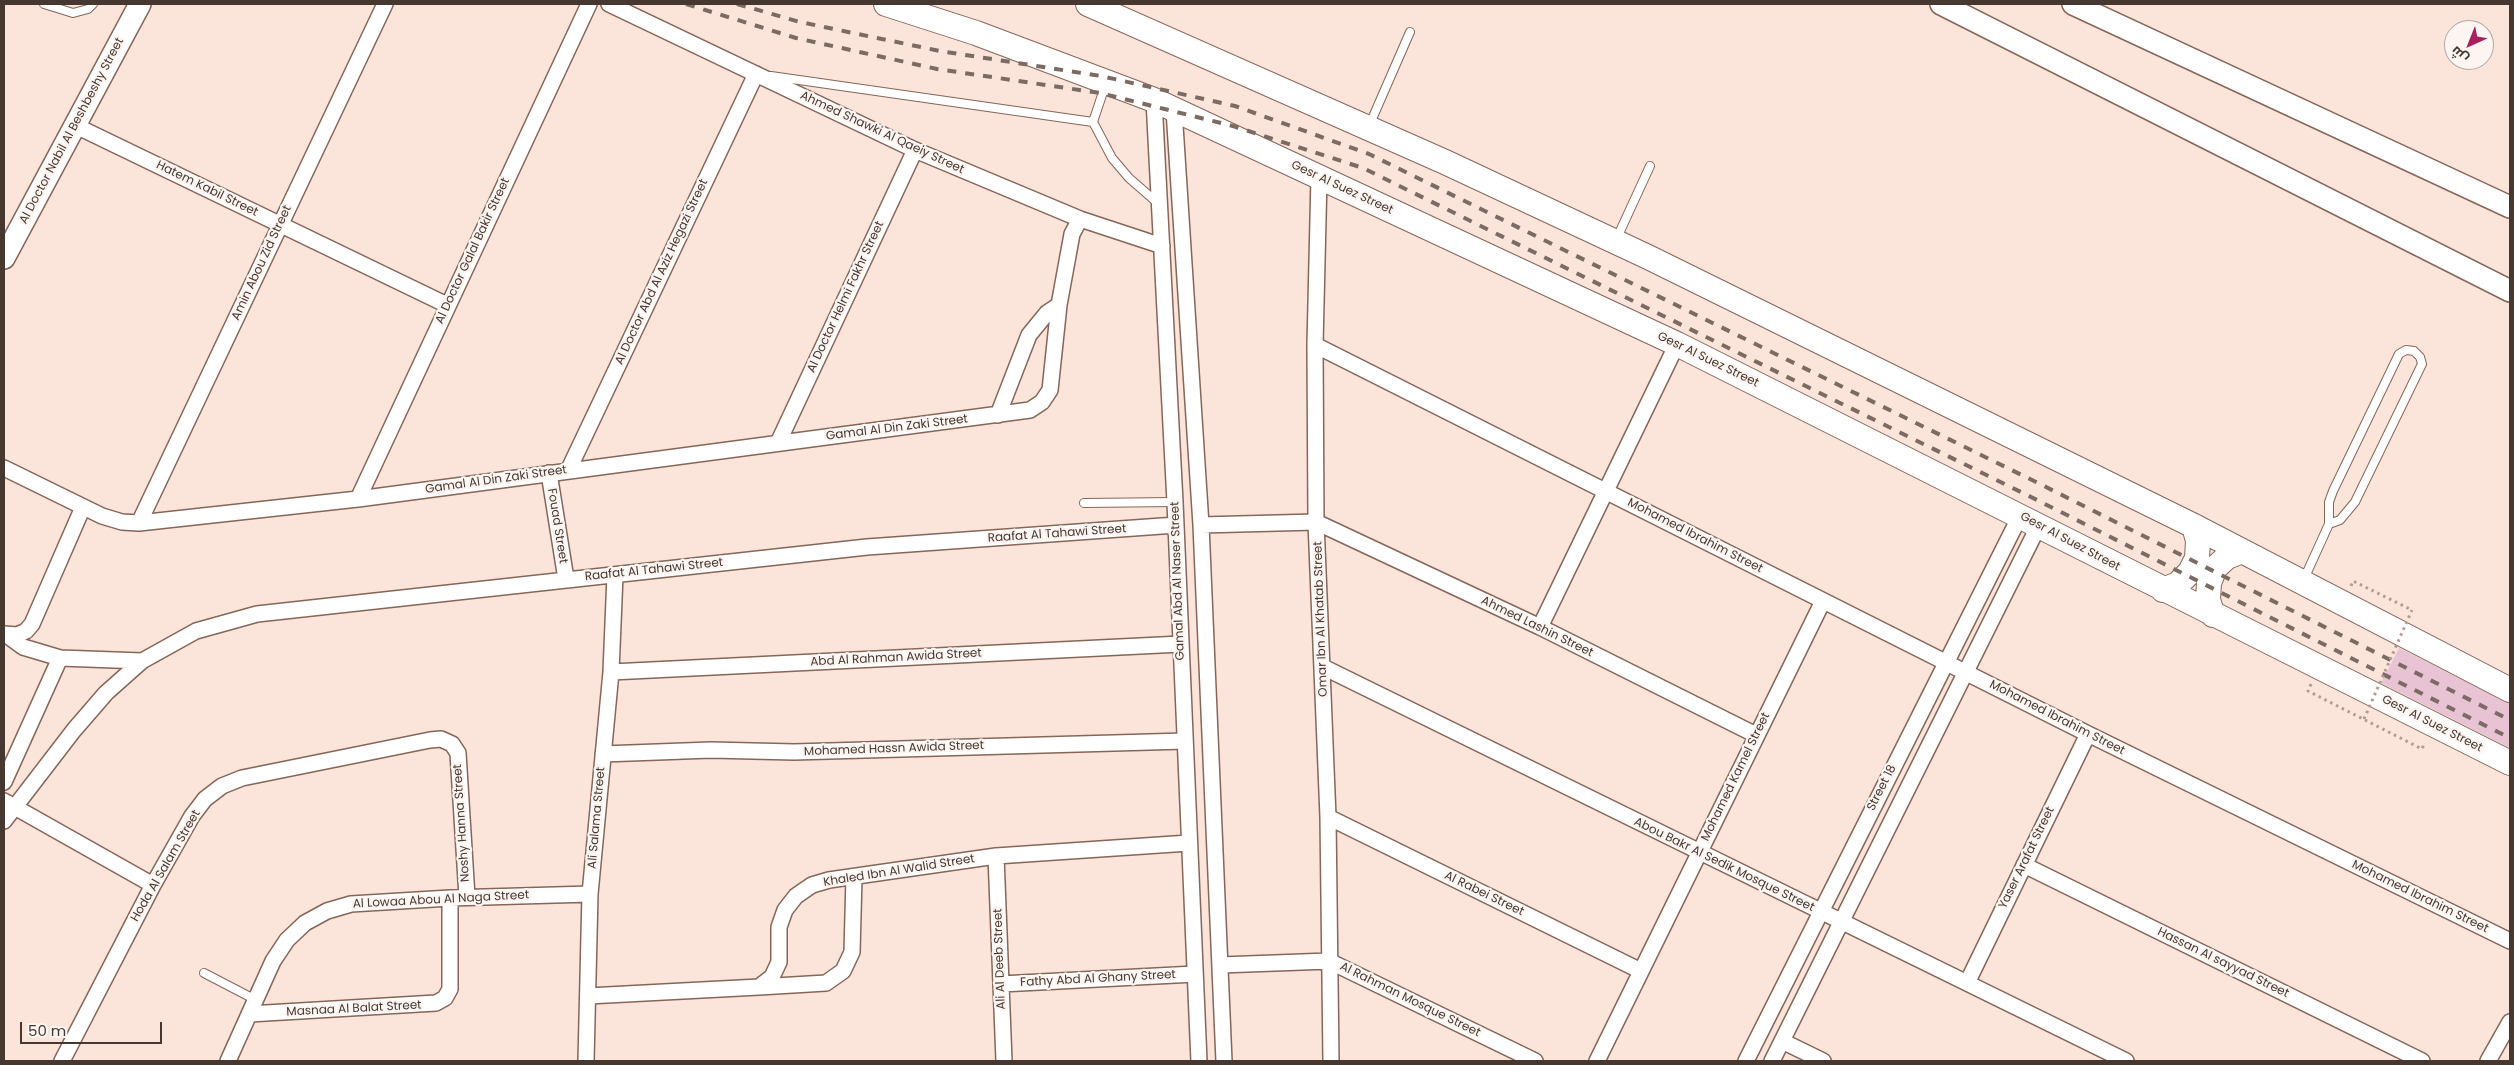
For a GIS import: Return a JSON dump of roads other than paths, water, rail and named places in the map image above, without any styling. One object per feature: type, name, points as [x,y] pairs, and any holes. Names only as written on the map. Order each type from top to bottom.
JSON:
[{"type":"main road","name":"Al Doctor Nabil Al Beshbeshy Street","points":[[4,258],[140,4]]},
{"type":"main road","name":"Gesr Al Suez Street","points":[[886,4],[976,33],[1106,81],[1164,105],[1676,344],[2029,520],[2213,616],[2320,666],[2510,763]]},
{"type":"main road","points":[[1088,4],[1368,128],[1616,242],[2194,526],[2510,690]]},
{"type":"main road","points":[[1942,4],[2510,291]]},
{"type":"main road","points":[[2074,4],[2510,207]]},
{"type":"main road","points":[[2163,590],[2178,584],[2190,572],[2197,558],[2198,541],[2194,526]]},
{"type":"main road","points":[[2213,616],[2208,600],[2209,583],[2216,568],[2227,557],[2242,551]]},
{"type":"street","name":"Amin Abou Zid Street","points":[[139,524],[385,4]]},
{"type":"street","name":"Al Doctor Galal Bakir Street","points":[[358,498],[589,4]]},
{"type":"street","name":"Ahmed Shawki Al Qaeiy Street","points":[[609,4],[915,150],[1080,219],[1162,246]]},
{"type":"street","name":"Al Doctor Abd Al Aziz Hegazi Street","points":[[568,470],[756,74]]},
{"type":"street","name":"Gamal Abd Al Naser Street","points":[[1164,105],[1160,205],[1175,502],[1198,1061]]},
{"type":"street","name":"Gamal Abd Al Naser Street","points":[[1164,105],[1201,525],[1224,1061]]},
{"type":"street","name":"Hatem Kabil Street","points":[[74,125],[448,305]]},
{"type":"street","name":"Al Doctor Helmi Fakhr Street","points":[[778,443],[915,150]]},
{"type":"street","name":"Omar Ibn Al Khatab Street","points":[[1318,177],[1315,345],[1316,522],[1328,817],[1331,1061]]},
{"type":"street","name":"Gamal Al Din Zaki Street","points":[[4,468],[83,507],[122,522],[139,524],[358,498],[1030,410],[1042,402],[1050,390],[1059,305],[1072,234],[1080,219]]},
{"type":"street","points":[[998,415],[1029,335],[1047,313],[1059,305]]},
{"type":"street","points":[[1540,627],[1676,344]]},
{"type":"street","name":"Mohamed Ibrahim Street","points":[[1315,345],[2088,734],[2510,940]]},
{"type":"street","name":"Fouad Street","points":[[549,473],[566,580]]},
{"type":"street","points":[[6,635],[26,631],[32,624],[83,507]]},
{"type":"street","name":"Street 18","points":[[1746,1061],[1819,912],[1946,662],[2029,520]]},
{"type":"street","name":"Street 18","points":[[1772,1061],[1965,672],[2029,520]]},
{"type":"street","points":[[1201,525],[1316,522]]},
{"type":"street","name":"Ahmed Lashin Street","points":[[1316,522],[1540,627],[1756,735]]},
{"type":"street","name":"Raafat Al Tahawi Street","points":[[4,821],[9,804],[106,693],[142,661],[196,631],[257,614],[867,548],[1176,525]]},
{"type":"street","name":"Ali Salama Street","points":[[586,1061],[590,894],[611,672],[615,575]]},
{"type":"street","name":"Mohamed Kamel Street","points":[[1597,1061],[1822,601]]},
{"type":"street","points":[[6,635],[23,647],[60,658],[142,661]]},
{"type":"street","name":"Abd Al Rahman Awida Street","points":[[611,672],[1181,644]]},
{"type":"street","points":[[4,782],[60,658]]},
{"type":"street","name":"Abou Bakr Al Sedik Mosque Street","points":[[1323,667],[1698,853],[2126,1061]]},
{"type":"street","name":"Yaser Arafat Street","points":[[1966,983],[2088,734]]},
{"type":"street","name":"Noshy Hanna Street","points":[[430,740],[441,739],[452,744],[458,753],[467,897]]},
{"type":"street","name":"Hoda Al Salam Street","points":[[62,1061],[153,885],[192,816],[205,799],[222,786],[242,778],[430,740]]},
{"type":"street","name":"Mohamed Hassn Awida Street","points":[[603,754],[711,750],[794,752],[1185,741]]},
{"type":"street","points":[[9,804],[153,885]]},
{"type":"street","name":"Al Rabei Street","points":[[1328,817],[1641,971]]},
{"type":"street","name":"Khaled Ibn Al Walid Street","points":[[759,986],[772,977],[779,962],[779,927],[785,910],[796,896],[812,886],[854,877],[996,856],[1189,843]]},
{"type":"street","name":"Ali Al Deeb Street","points":[[996,856],[1004,1061]]},
{"type":"street","name":"Hassan Al sayyad Street","points":[[2024,865],[2422,1061]]},
{"type":"street","points":[[588,996],[743,989],[759,986],[826,982],[843,971],[852,952],[854,877]]},
{"type":"street","name":"Al Lowaa Abou Al Naga Street","points":[[228,1061],[273,961],[287,940],[305,923],[327,911],[351,904],[467,897],[590,894]]},
{"type":"street","name":"Masnaa Al Balat Street","points":[[250,1014],[436,1003],[445,998],[450,989],[450,898]]},
{"type":"street","name":"Al Rahman Mosque Street","points":[[1220,965],[1329,961],[1535,1061]]},
{"type":"street","name":"Fathy Abd Al Ghany Street","points":[[1001,984],[1195,974]]},
{"type":"street","points":[[2488,1061],[2510,1022]]},
{"type":"street","points":[[1782,1041],[1823,1061]]},
{"type":"lane","points":[[44,4],[73,13],[88,9],[93,4]]},
{"type":"lane","points":[[1368,128],[1410,32]]},
{"type":"lane","points":[[756,74],[1093,122]]},
{"type":"lane","points":[[1106,81],[1093,122],[1112,158],[1129,178],[1160,205]]},
{"type":"lane","points":[[1616,242],[1650,166]]},
{"type":"lane","points":[[2303,581],[2329,524],[2329,502],[2332,491],[2399,354],[2406,350],[2414,351],[2420,357],[2422,364],[2355,502],[2340,520],[2329,524]]},
{"type":"lane","points":[[1084,503],[1175,502]]},
{"type":"lane","points":[[204,973],[256,1000]]},
{"type":"railway","points":[[686,4],[796,38],[937,69],[1100,93],[1233,126],[1363,168],[2031,497],[2510,738]]},
{"type":"railway","points":[[737,4],[800,22],[940,51],[1101,76],[1235,106],[1369,154],[2038,483],[2510,720]]}]
